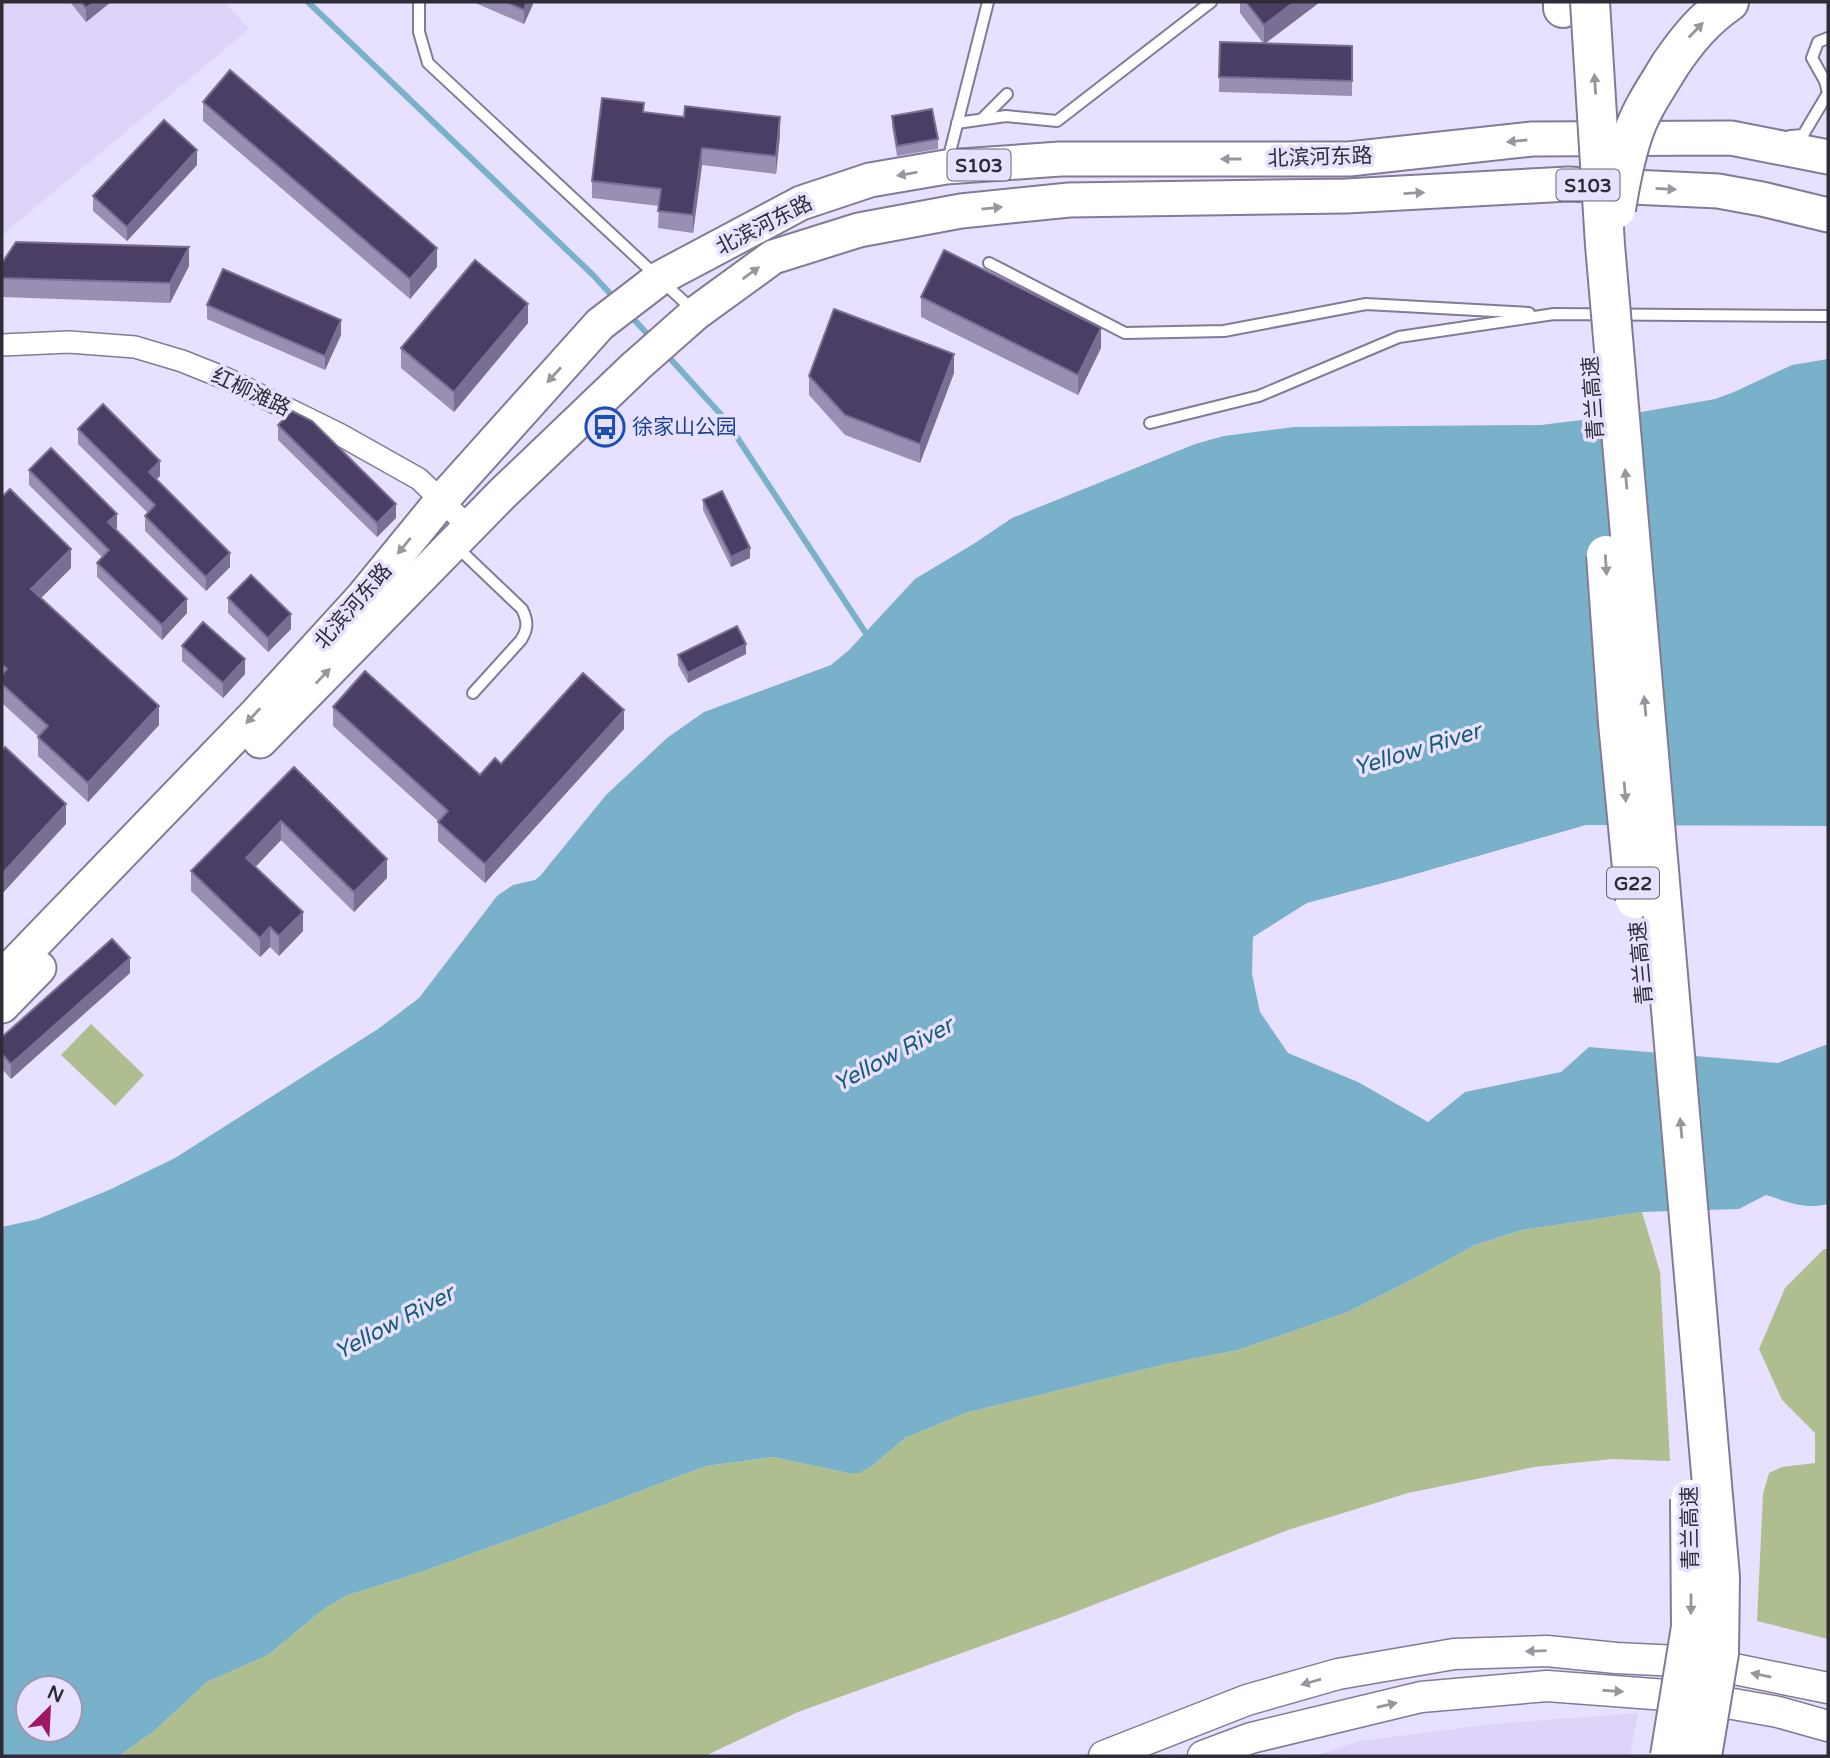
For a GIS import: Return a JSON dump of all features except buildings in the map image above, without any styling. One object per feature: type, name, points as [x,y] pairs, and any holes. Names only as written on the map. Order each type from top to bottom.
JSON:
[{"type":"highway","points":[[1608,274],[1622,172],[1634,131],[1646,104],[1686,40],[1711,15],[1729,2]]},
{"type":"highway","points":[[1572,4],[1608,274]]},
{"type":"highway","name":"青兰高速","points":[[1572,4],[1617,710],[1690,1489],[1691,1627],[1670,1756]]},
{"type":"highway","name":"青兰高速","points":[[1608,274],[1720,1577],[1720,1653],[1702,1756]]},
{"type":"main road","name":"北滨河东路","points":[[2,977],[256,714],[362,598],[442,500],[600,324],[648,286],[801,203],[870,180],[946,167],[1060,159],[1349,159],[1532,139],[1731,138],[1828,156]]},
{"type":"main road","name":"北滨河东路","points":[[2,1006],[461,535],[684,323],[773,257],[859,230],[961,211],[1069,200],[1346,196],[1568,184],[1718,191],[1828,215]]},
{"type":"main road","points":[[1104,1756],[1247,1700],[1338,1674],[1454,1654],[1547,1651],[1699,1662],[1828,1688]]},
{"type":"main road","points":[[1203,1756],[1251,1738],[1421,1697],[1547,1686],[1693,1697],[1778,1712],[1828,1726]]},
{"type":"street","name":"红柳滩路","points":[[2,345],[69,342],[135,347],[182,361],[227,379],[339,434],[419,479],[442,500],[461,535]]},
{"type":"lane","points":[[419,2],[419,32],[428,63],[684,323]]},
{"type":"lane","points":[[946,167],[988,2]]},
{"type":"lane","points":[[957,123],[1006,116],[1057,121],[1211,2]]},
{"type":"lane","points":[[1731,138],[1803,135],[1828,93],[1825,81],[1812,58],[1818,42],[1828,37]]},
{"type":"lane","points":[[982,119],[1007,94]]},
{"type":"lane","points":[[989,262],[1125,333],[1224,331],[1366,304],[1554,314],[1828,316]]},
{"type":"lane","points":[[1150,423],[1259,397],[1399,337],[1554,314]]},
{"type":"lane","points":[[461,535],[522,609],[527,625],[521,640],[474,693]]},
{"type":"shaded area","points":[[2,2],[225,2],[249,29],[2,235]]},
{"type":"shaded area","points":[[1638,1713],[1630,1756],[1313,1756],[1360,1741],[1493,1724]]},
{"type":"green space","points":[[91,1024],[144,1075],[115,1106],[61,1055]]},
{"type":"green space","points":[[1642,1212],[1660,1272],[1670,1461],[1612,1459],[1534,1467],[1408,1493],[1288,1530],[1062,1617],[798,1712],[705,1756],[119,1756],[153,1732],[207,1682],[268,1655],[325,1608],[348,1595],[418,1573],[706,1466],[773,1457],[848,1473],[873,1465],[905,1438],[965,1413],[1166,1364],[1238,1350],[1348,1312],[1475,1245],[1522,1230]]},
{"type":"green space","points":[[1824,1249],[1828,1249],[1828,1639],[1757,1621],[1763,1494],[1769,1473],[1782,1467],[1815,1463],[1815,1433],[1782,1400],[1759,1349],[1785,1288]]},
{"type":"water","name":"Yellow River","points":[[1828,359],[1828,826],[1586,825],[1307,903],[1253,937],[1252,974],[1260,1012],[1288,1053],[1358,1082],[1428,1122],[1465,1092],[1561,1072],[1589,1047],[1778,1063],[1828,1044],[1828,1204],[1805,1206],[1766,1195],[1739,1209],[1642,1212],[1522,1230],[1475,1245],[1348,1312],[1238,1350],[1166,1364],[965,1413],[905,1438],[873,1465],[859,1473],[773,1457],[706,1466],[418,1573],[348,1595],[325,1608],[268,1655],[207,1682],[153,1732],[119,1756],[2,1756],[2,1227],[38,1219],[109,1190],[175,1158],[378,1029],[419,998],[497,896],[513,885],[535,880],[540,876],[606,795],[667,738],[704,712],[831,665],[849,650],[915,579],[1012,518],[1195,444],[1224,436],[1294,427],[1541,425],[1630,414],[1715,399],[1792,365]]},
{"type":"waterway","points":[[308,2],[616,300]]},
{"type":"waterway","points":[[628,313],[651,338]]},
{"type":"waterway","points":[[666,354],[725,419],[869,638]]},
{"type":"place","name":"徐家山公园","points":[[605,427]]}]
